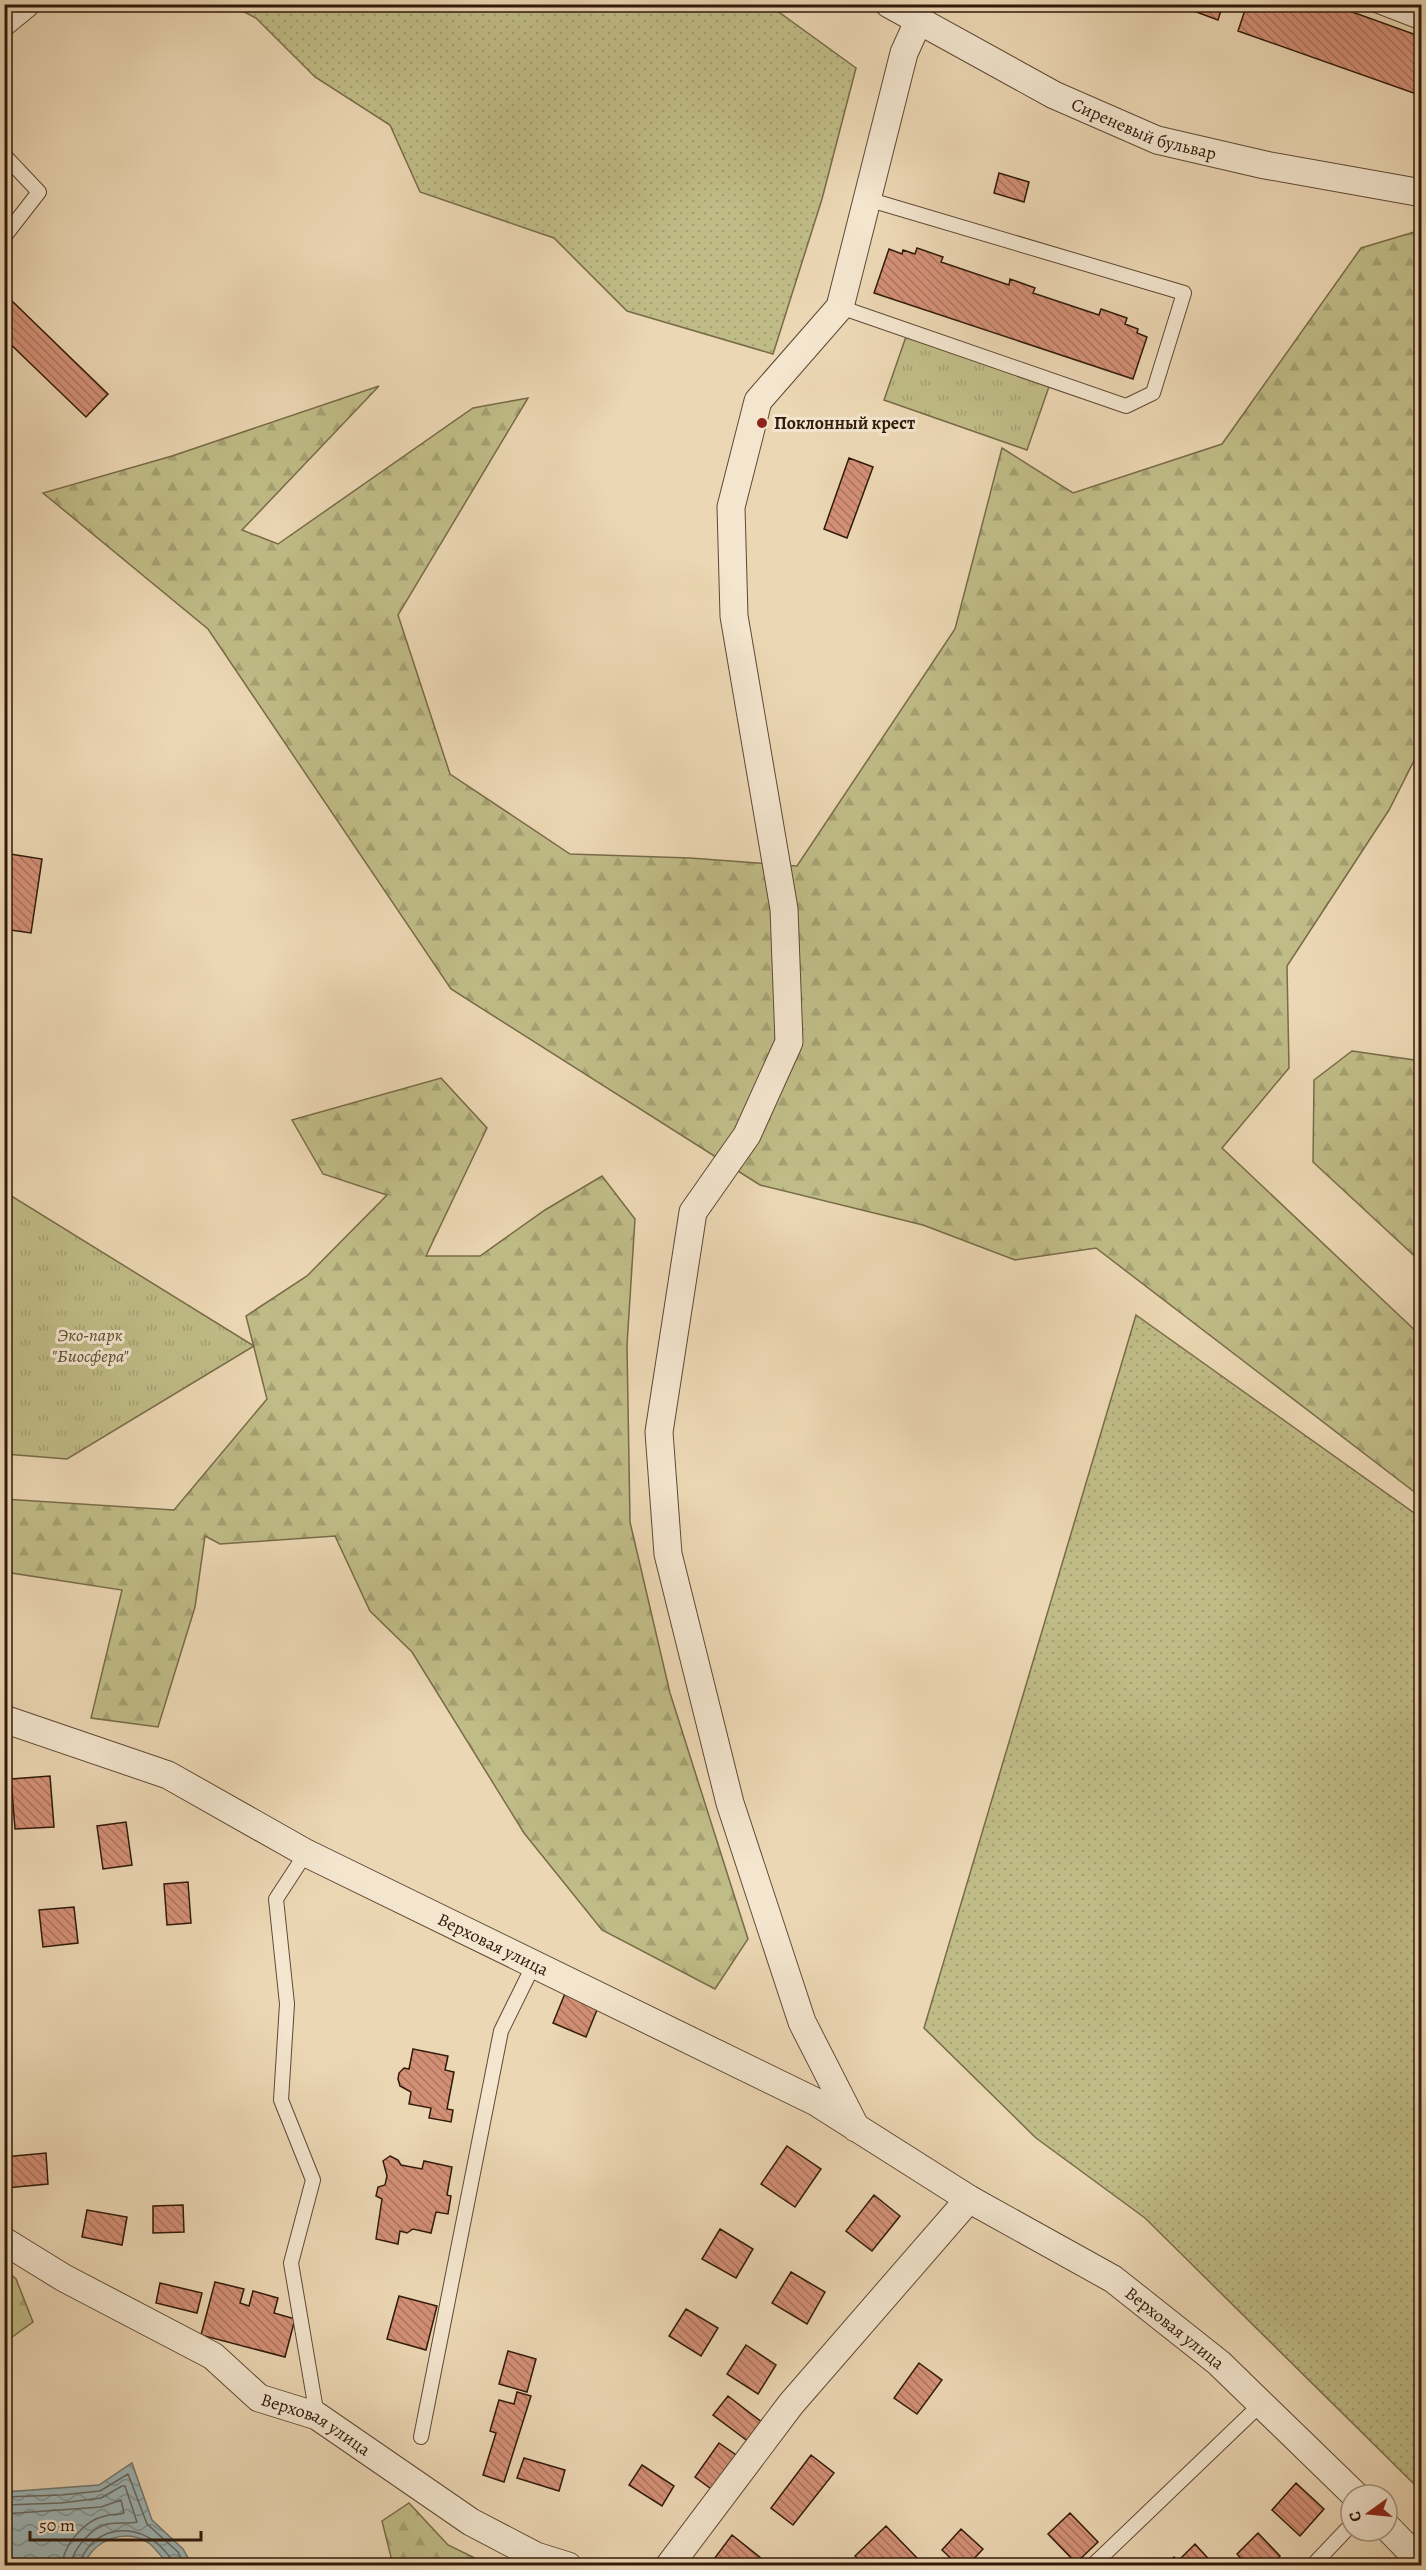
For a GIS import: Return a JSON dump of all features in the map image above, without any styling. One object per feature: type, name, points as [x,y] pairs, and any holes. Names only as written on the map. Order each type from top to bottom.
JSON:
[{"type":"street","points":[[4,22],[26,4]]},
{"type":"street","name":"Сиреневый бульвар","points":[[889,4],[920,13],[1054,95],[1157,140],[1265,165],[1422,193]]},
{"type":"street","points":[[856,2128],[802,2022],[730,1803],[668,1554],[659,1432],[693,1212],[747,1135],[789,1042],[784,909],[734,616],[730,507],[758,401],[840,307],[904,53],[920,13]]},
{"type":"street","name":"Верховая улица","points":[[4,1719],[168,1775],[306,1854],[816,2102],[969,2199],[1113,2279],[1219,2363],[1343,2483]]},
{"type":"street","points":[[669,2565],[791,2404],[969,2199]]},
{"type":"street","name":"Верховая улица","points":[[4,2241],[64,2278],[213,2356],[259,2398],[317,2416],[471,2522],[536,2556],[568,2565]]},
{"type":"street","points":[[1399,2539],[1422,2563]]},
{"type":"lane","points":[[1373,4],[1422,22]]},
{"type":"lane","points":[[4,155],[39,192],[4,237]]},
{"type":"lane","points":[[840,307],[1126,406],[1153,393],[1184,293],[867,199]]},
{"type":"lane","points":[[306,1854],[276,1899],[287,2004],[281,2100],[313,2180],[291,2263],[317,2416]]},
{"type":"lane","points":[[421,2437],[501,2031],[533,1966]]},
{"type":"lane","points":[[1092,2565],[1261,2404]]},
{"type":"lane","points":[[1312,2565],[1339,2537]]},
{"type":"green space","points":[[231,5],[769,5],[856,68],[822,199],[773,354],[627,311],[554,238],[420,192],[390,125],[315,77],[256,18]]},
{"type":"green space","points":[[1421,230],[1421,747],[1389,810],[1287,966],[1289,1068],[1222,1148],[1421,1336],[1421,1497],[1096,1248],[1015,1260],[923,1225],[760,1185],[451,989],[208,629],[43,493],[172,456],[379,386],[242,530],[278,544],[473,408],[528,398],[398,615],[450,774],[570,854],[690,858],[797,866],[955,629],[1002,448],[1073,493],[1222,444],[1361,248]]},
{"type":"green space","points":[[909,328],[1052,378],[1027,450],[884,400]]},
{"type":"green space","points":[[1352,1051],[1421,1061],[1421,1262],[1313,1162],[1314,1080]]},
{"type":"green space","points":[[441,1078],[487,1128],[426,1256],[480,1256],[545,1210],[602,1176],[635,1219],[627,1345],[630,1522],[670,1693],[748,1939],[715,1989],[602,1930],[524,1833],[412,1652],[370,1611],[335,1536],[220,1544],[205,1536],[195,1607],[158,1727],[91,1718],[122,1590],[5,1572],[4,1499],[174,1510],[267,1399],[246,1316],[307,1276],[387,1195],[323,1174],[292,1120]]},
{"type":"green space","name":"Эко-парк \"Биосфера\"","points":[[4,1192],[254,1346],[67,1459],[5,1454]]},
{"type":"green space","points":[[1136,1315],[1421,1518],[1421,2482],[1414,2484],[1145,2218],[1036,2138],[924,2028]]},
{"type":"green space","points":[[5,2269],[16,2279],[33,2322],[5,2342]]},
{"type":"green space","points":[[409,2503],[448,2545],[489,2565],[386,2565],[391,2557],[382,2521]]},
{"type":"water","points":[[132,2463],[152,2520],[183,2549],[192,2565],[169,2565],[150,2544],[131,2536],[122,2536],[103,2542],[95,2548],[84,2565],[5,2565],[5,2492],[99,2485]]},
{"type":"building","points":[[1175,4],[1223,4],[1218,20]]},
{"type":"building","points":[[1247,4],[1330,4],[1422,37],[1422,96],[1238,31]]},
{"type":"building","points":[[999,173],[1029,182],[1024,202],[994,193]]},
{"type":"building","points":[[917,248],[943,257],[941,262],[1009,285],[1010,279],[1035,288],[1033,293],[1099,315],[1101,309],[1127,318],[1125,324],[1138,329],[1137,333],[1147,337],[1133,379],[874,293],[889,249],[902,254],[903,250],[915,254]]},
{"type":"building","points":[[12,301],[108,394],[86,417],[4,338],[4,308]]},
{"type":"building","points":[[849,458],[873,467],[847,538],[824,529]]},
{"type":"building","points":[[4,853],[42,859],[31,933],[4,929]]},
{"type":"building","points":[[50,1776],[54,1827],[15,1829],[11,1779]]},
{"type":"building","points":[[126,1822],[132,1865],[103,1869],[97,1826]]},
{"type":"building","points":[[188,1882],[191,1923],[167,1925],[164,1884]]},
{"type":"building","points":[[74,1907],[78,1943],[43,1947],[39,1910]]},
{"type":"building","points":[[566,1991],[599,2005],[586,2037],[553,2023]]},
{"type":"building","points":[[413,2049],[448,2056],[445,2070],[454,2072],[447,2109],[453,2110],[451,2122],[429,2118],[431,2108],[409,2104],[411,2092],[400,2086],[398,2079],[399,2073],[404,2068],[409,2069]]},
{"type":"building","points":[[787,2146],[821,2169],[795,2207],[761,2184]]},
{"type":"building","points":[[46,2153],[48,2184],[6,2188],[4,2157]]},
{"type":"building","points":[[390,2156],[398,2160],[401,2165],[422,2169],[424,2161],[452,2167],[447,2195],[451,2196],[448,2214],[436,2212],[431,2233],[413,2229],[407,2233],[400,2231],[398,2244],[376,2239],[382,2199],[376,2196],[378,2187],[385,2185],[387,2176],[383,2161]]},
{"type":"building","points":[[874,2195],[900,2216],[872,2251],[846,2231]]},
{"type":"building","points":[[183,2205],[184,2232],[153,2233],[153,2206]]},
{"type":"building","points":[[87,2210],[127,2217],[122,2245],[82,2237]]},
{"type":"building","points":[[720,2229],[753,2249],[736,2278],[702,2259]]},
{"type":"building","points":[[791,2272],[825,2292],[807,2324],[772,2303]]},
{"type":"building","points":[[215,2282],[244,2289],[240,2303],[249,2306],[253,2291],[278,2298],[274,2313],[295,2319],[285,2357],[201,2335]]},
{"type":"building","points":[[160,2283],[202,2293],[197,2313],[156,2303]]},
{"type":"building","points":[[399,2296],[437,2306],[426,2350],[387,2339]]},
{"type":"building","points":[[686,2309],[718,2328],[701,2356],[669,2336]]},
{"type":"building","points":[[746,2345],[776,2365],[758,2394],[727,2374]]},
{"type":"building","points":[[508,2351],[536,2359],[527,2392],[499,2384]]},
{"type":"building","points":[[919,2363],[942,2380],[917,2414],[894,2398]]},
{"type":"building","points":[[517,2392],[531,2396],[504,2482],[483,2475],[496,2433],[490,2431],[499,2400],[514,2404]]},
{"type":"building","points":[[728,2396],[767,2426],[753,2445],[713,2415]]},
{"type":"building","points":[[719,2443],[739,2457],[714,2491],[695,2477]]},
{"type":"building","points":[[811,2455],[834,2473],[793,2525],[771,2508]]},
{"type":"building","points":[[524,2458],[565,2470],[559,2491],[517,2478]]},
{"type":"building","points":[[642,2465],[674,2486],[662,2506],[629,2485]]},
{"type":"building","points":[[1296,2483],[1324,2509],[1300,2536],[1272,2510]]},
{"type":"building","points":[[1070,2513],[1098,2542],[1076,2563],[1048,2534]]},
{"type":"building","points":[[886,2526],[919,2560],[913,2566],[865,2566],[855,2556]]},
{"type":"building","points":[[961,2529],[983,2549],[967,2566],[959,2566],[942,2550]]},
{"type":"building","points":[[1258,2533],[1280,2556],[1270,2566],[1248,2566],[1237,2554]]},
{"type":"building","points":[[732,2535],[771,2566],[723,2566],[714,2559]]},
{"type":"building","points":[[1195,2544],[1215,2566],[1165,2566],[1174,2557],[1178,2561]]},
{"type":"place","name":"Поклонный крест","points":[[762,423]]}]
